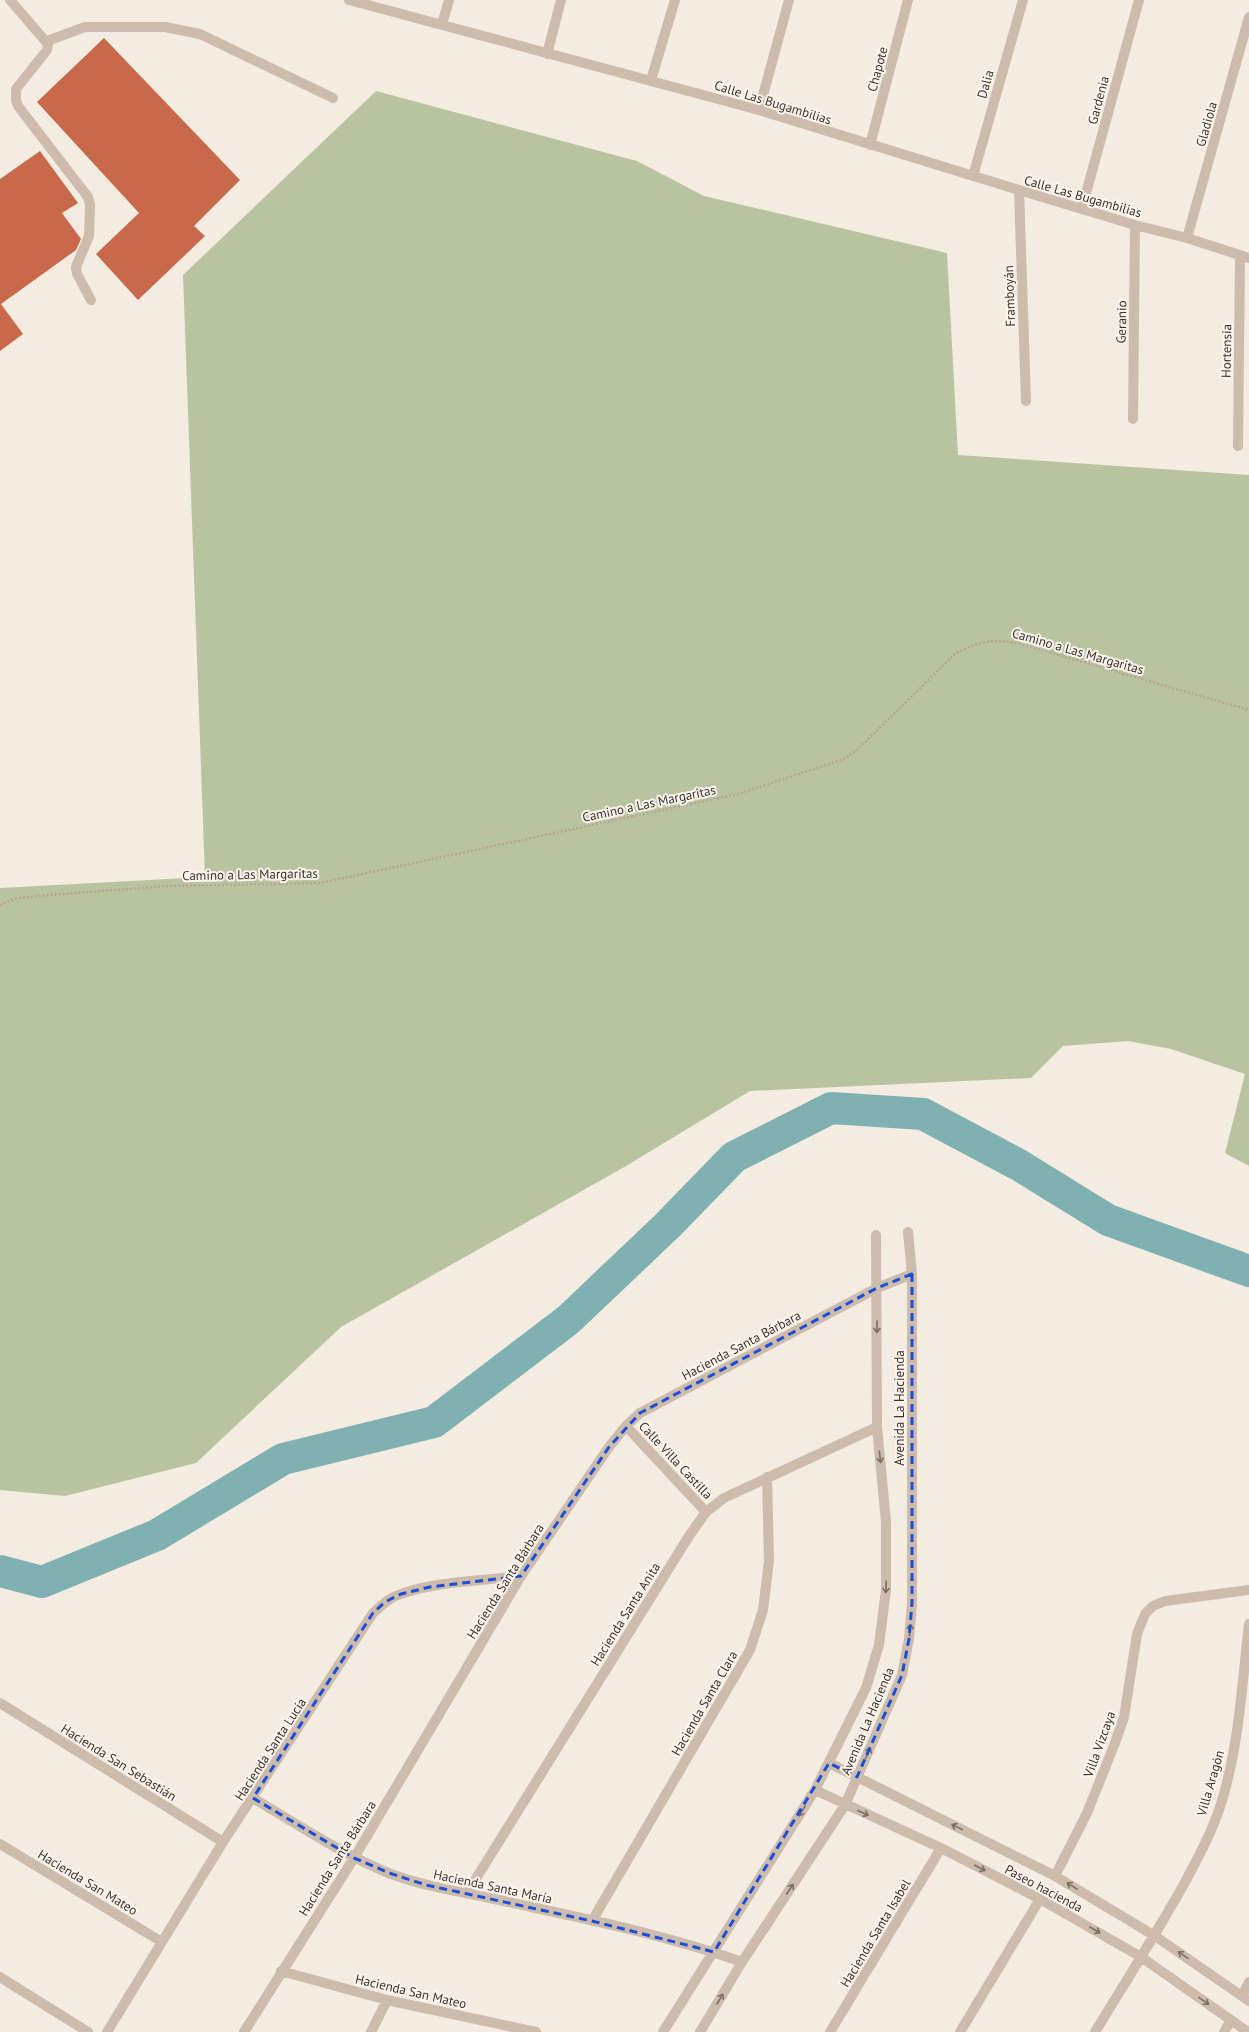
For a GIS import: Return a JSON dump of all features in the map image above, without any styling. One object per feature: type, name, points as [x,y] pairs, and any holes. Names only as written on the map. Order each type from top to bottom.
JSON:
[{"type":"street","points":[[10,0],[47,41],[47,50],[16,90],[16,100],[18,106],[88,197],[90,205],[89,236],[76,267],[77,274],[91,300]]},
{"type":"street","name":"Calle Las Bugambilias","points":[[349,0],[442,24],[547,54],[652,80],[759,110],[1135,225],[1187,238],[1244,257]]},
{"type":"street","points":[[442,24],[449,0]]},
{"type":"street","points":[[547,54],[561,0]]},
{"type":"street","points":[[652,80],[675,0]]},
{"type":"street","points":[[759,110],[789,0]]},
{"type":"street","name":"Chapote","points":[[870,145],[908,0]]},
{"type":"street","name":"Dalia","points":[[973,176],[1023,0]]},
{"type":"street","name":"Gardenia","points":[[1082,208],[1139,0]]},
{"type":"street","name":"Gladiola","points":[[1187,238],[1249,17]]},
{"type":"street","points":[[47,41],[85,27],[164,27],[200,34],[333,98]]},
{"type":"street","name":"Framboyán","points":[[1019,190],[1026,401]]},
{"type":"street","name":"Geranio","points":[[1133,419],[1135,225]]},
{"type":"street","name":"Hortensia","points":[[1238,446],[1244,257]]},
{"type":"street","name":"Avenida La Hacienda","points":[[700,2032],[742,1962],[845,1805],[902,1676],[909,1639],[912,1603],[912,1274],[908,1232]]},
{"type":"street","name":"Avenida La Hacienda","points":[[662,2032],[714,1952],[815,1790],[866,1688],[879,1645],[886,1590],[886,1522],[877,1427],[876,1235]]},
{"type":"street","name":"Hacienda Santa Bárbara","points":[[244,2032],[281,1971],[354,1858],[521,1576],[626,1426],[640,1413],[877,1288],[912,1274]]},
{"type":"street","name":"Calle Villa Castilla","points":[[626,1426],[706,1512]]},
{"type":"street","name":"Hacienda Santa Anita","points":[[467,1893],[689,1536],[706,1512],[724,1498],[877,1427]]},
{"type":"street","name":"Hacienda Santa Clara","points":[[592,1921],[750,1650],[763,1610],[769,1561],[767,1477]]},
{"type":"street","name":"Hacienda Santa Lucía","points":[[107,2032],[223,1842],[373,1613],[385,1602],[400,1594],[430,1587],[521,1576]]},
{"type":"street","name":"Villa Vizcaya","points":[[1055,1876],[1087,1813],[1124,1717],[1136,1634],[1144,1614],[1153,1606],[1165,1601],[1249,1590]]},
{"type":"street","name":"Villa Aragón","points":[[1095,2032],[1140,1957],[1155,1936],[1200,1854],[1220,1804],[1234,1751],[1249,1624]]},
{"type":"street","name":"Hacienda San Sebastián","points":[[0,1703],[223,1842]]},
{"type":"street","name":"Paseo hacienda","points":[[829,1763],[1055,1876],[1155,1936],[1245,1999]]},
{"type":"street","name":"Paseo hacienda","points":[[815,1790],[941,1848],[1040,1899],[1140,1957],[1248,2032]]},
{"type":"street","name":"Hacienda Santa María","points":[[253,1798],[354,1858],[392,1874],[426,1885],[592,1921],[714,1952],[742,1962]]},
{"type":"street","name":"Hacienda San Mateo","points":[[0,1844],[162,1942]]},
{"type":"street","name":"Hacienda Santa Isabel","points":[[830,2032],[941,1848]]},
{"type":"street","points":[[960,2032],[1040,1899]]},
{"type":"street","name":"Hacienda San Mateo","points":[[281,1971],[387,2000],[504,2029],[536,2032]]},
{"type":"street","points":[[0,1977],[88,2032]]},
{"type":"street","points":[[1245,1999],[1249,1982]]},
{"type":"street","points":[[371,2032],[387,2000]]},
{"type":"street","points":[[1224,2032],[1231,2020]]},
{"type":"path","name":"Camino a Las Margaritas","points":[[0,905],[14,899],[36,896],[167,886],[320,883],[738,794],[844,759],[857,750],[955,654],[973,644],[990,640],[1004,640],[1024,645],[1249,710]]},
{"type":"highlighted area","points":[[912,1274],[912,1603],[909,1639],[902,1675],[857,1777],[829,1763],[714,1952],[592,1921],[426,1885],[392,1874],[354,1858],[253,1798],[373,1613],[385,1602],[401,1594],[430,1587],[521,1576],[609,1447],[640,1413],[877,1288]]},
{"type":"green space","points":[[376,91],[637,161],[704,196],[947,253],[958,455],[1249,475],[1249,1166],[1225,1153],[1245,1074],[1171,1049],[1128,1041],[1063,1046],[1031,1078],[750,1091],[626,1166],[341,1327],[196,1463],[65,1496],[0,1490],[0,888],[205,877],[183,275]]},
{"type":"building","points":[[104,38],[240,180],[194,226],[205,236],[138,300],[96,254],[139,213],[37,102]]},
{"type":"building","points":[[40,151],[78,203],[62,213],[81,239],[76,250],[1,304],[23,334],[0,351],[0,179]]},
{"type":"waterway","points":[[0,1571],[42,1582],[157,1535],[283,1459],[434,1422],[568,1320],[668,1225],[734,1157],[831,1108],[923,1114],[1019,1165],[1108,1220],[1249,1271]]}]
